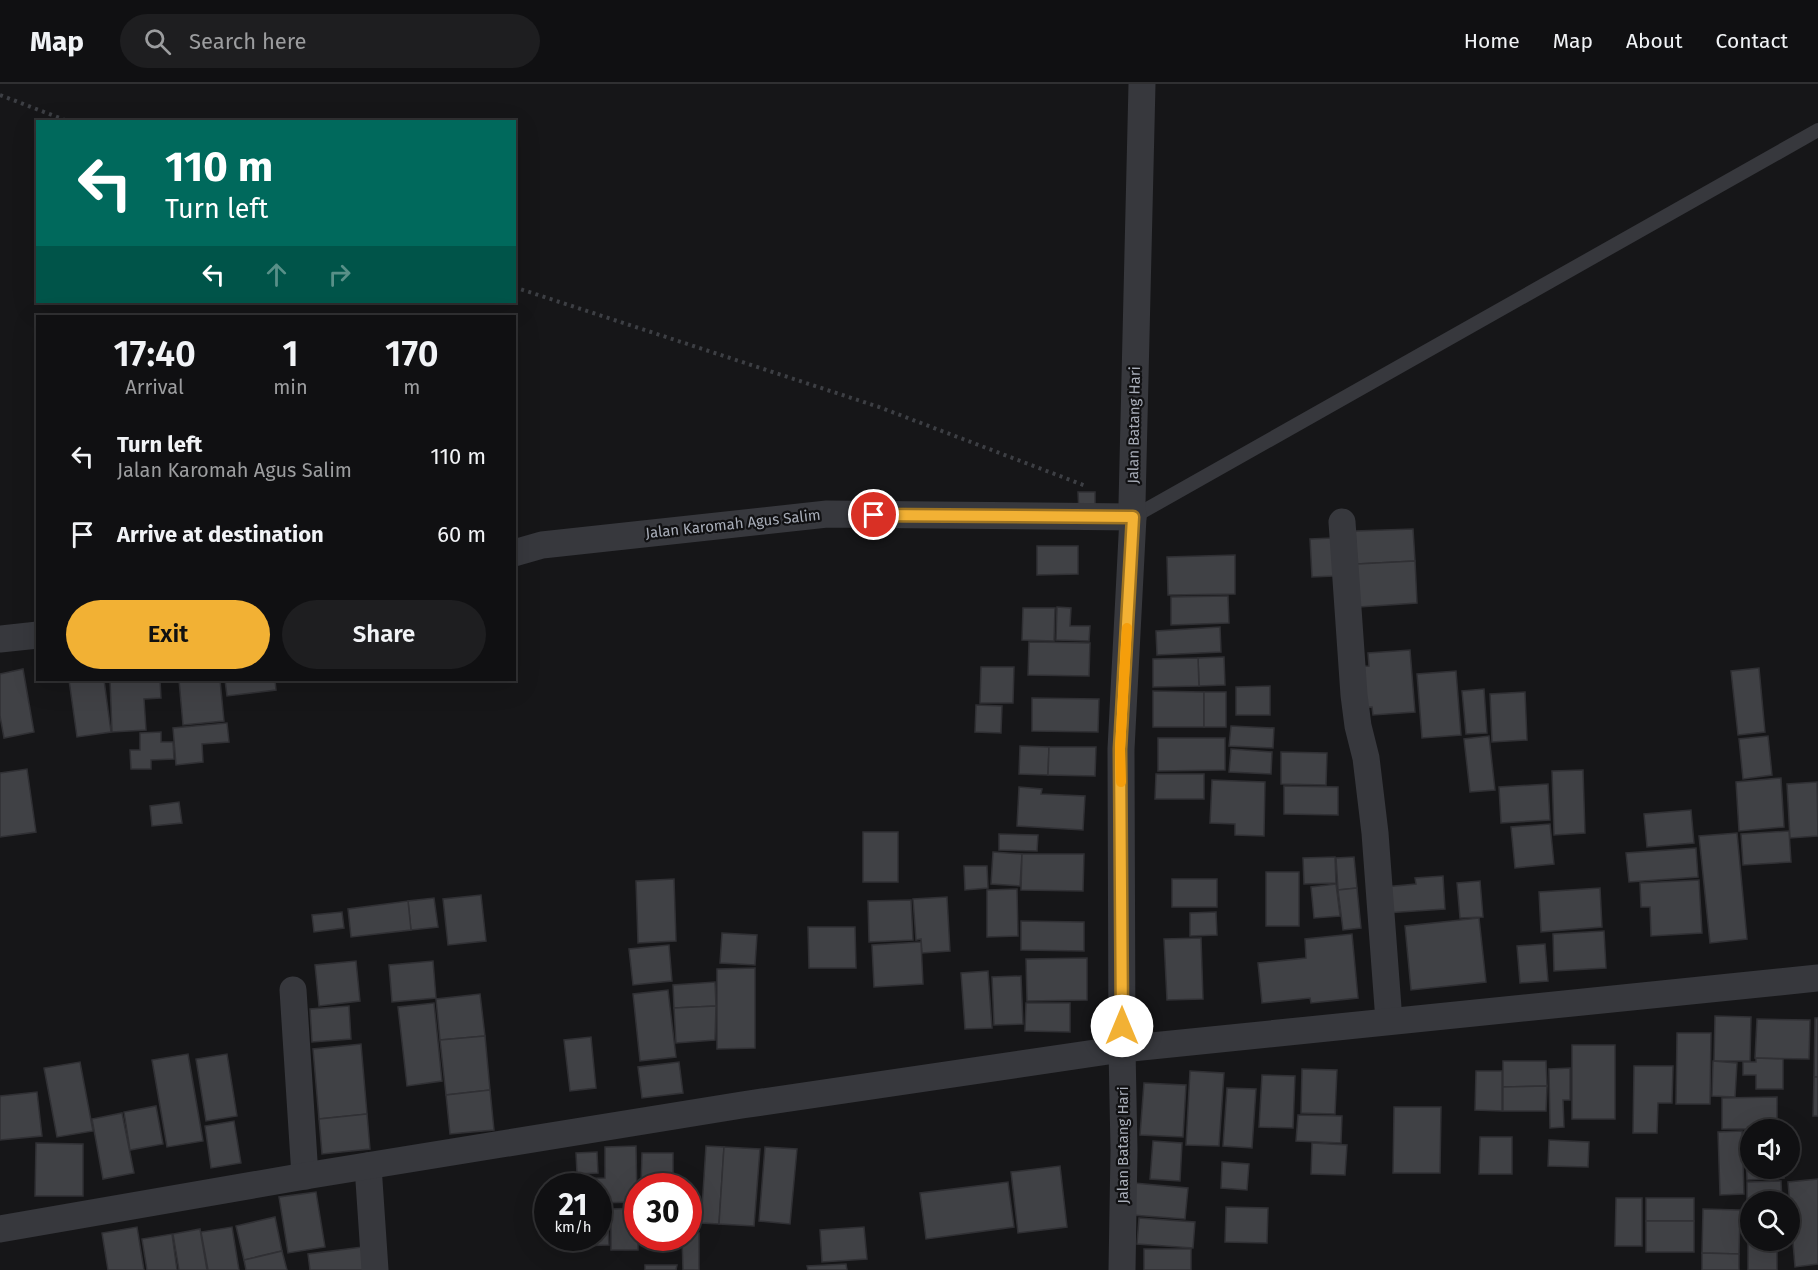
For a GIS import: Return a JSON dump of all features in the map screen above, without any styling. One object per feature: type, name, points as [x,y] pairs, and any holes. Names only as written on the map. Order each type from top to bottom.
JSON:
[{"type":"street","name":"Jalan Batang Hari","points":[[1122,1270],[1124,1150],[1120,749],[1133,517],[1142,84]]},
{"type":"street","name":"Jalan Karomah Agus Salim","points":[[516,552],[542,545],[827,514],[1133,517]]},
{"type":"street","points":[[1342,522],[1354,695],[1358,726],[1366,758],[1375,833],[1389,1021]]},
{"type":"street","points":[[0,639],[36,635]]},
{"type":"street","points":[[0,1229],[305,1176],[730,1107],[1122,1049],[1818,978]]},
{"type":"street","points":[[293,990],[305,1176]]},
{"type":"street","points":[[368,1166],[375,1270]]},
{"type":"lane","points":[[1133,517],[1818,130]]},
{"type":"path","points":[[0,95],[65,120]]},
{"type":"path","points":[[516,288],[879,407],[1088,487]]},
{"type":"building","points":[[1078,492],[1095,492],[1095,513],[1079,513]]},
{"type":"building","points":[[1413,529],[1415,561],[1357,564],[1355,531]]},
{"type":"building","points":[[1332,538],[1334,576],[1312,577],[1310,539]]},
{"type":"building","points":[[1037,546],[1078,546],[1078,574],[1037,575]]},
{"type":"building","points":[[1235,555],[1235,594],[1168,595],[1167,557]]},
{"type":"building","points":[[1415,561],[1417,603],[1359,607],[1357,564]]},
{"type":"building","points":[[1228,596],[1229,623],[1171,625],[1171,597]]},
{"type":"building","points":[[1057,607],[1071,608],[1070,626],[1090,626],[1089,641],[1056,640]]},
{"type":"building","points":[[1023,608],[1055,608],[1054,641],[1022,640]]},
{"type":"building","points":[[1220,627],[1221,652],[1157,655],[1156,631]]},
{"type":"building","points":[[1029,642],[1090,643],[1089,676],[1028,675]]},
{"type":"building","points":[[1410,650],[1415,712],[1373,715],[1372,707],[1358,708],[1355,667],[1369,666],[1368,653]]},
{"type":"building","points":[[1224,657],[1225,685],[1199,686],[1198,658]]},
{"type":"building","points":[[1198,658],[1199,686],[1153,687],[1153,659]]},
{"type":"building","points":[[981,667],[1014,667],[1013,703],[980,703]]},
{"type":"building","points":[[1759,668],[1765,732],[1738,735],[1731,671]]},
{"type":"building","points":[[23,669],[34,732],[4,738],[0,716],[0,674]]},
{"type":"building","points":[[1456,671],[1461,735],[1422,738],[1417,674]]},
{"type":"building","points":[[69,681],[104,681],[111,732],[77,737]]},
{"type":"building","points":[[110,681],[160,681],[161,698],[144,699],[146,730],[112,732]]},
{"type":"building","points":[[179,681],[220,681],[224,721],[183,725]]},
{"type":"building","points":[[225,681],[275,681],[276,690],[227,696]]},
{"type":"building","points":[[1270,686],[1270,715],[1236,715],[1236,687]]},
{"type":"building","points":[[1484,689],[1487,733],[1466,734],[1462,691]]},
{"type":"building","points":[[1153,691],[1204,692],[1204,727],[1153,727]]},
{"type":"building","points":[[1204,692],[1226,692],[1226,727],[1204,727]]},
{"type":"building","points":[[1525,692],[1527,740],[1492,742],[1490,694]]},
{"type":"building","points":[[1032,698],[1099,699],[1098,732],[1032,731]]},
{"type":"building","points":[[976,705],[1002,706],[1001,733],[975,732]]},
{"type":"building","points":[[227,723],[229,742],[202,744],[203,762],[176,765],[173,728]]},
{"type":"building","points":[[1231,726],[1274,728],[1273,748],[1229,746]]},
{"type":"building","points":[[161,732],[161,742],[173,742],[174,759],[151,760],[151,769],[131,769],[130,750],[140,750],[140,733]]},
{"type":"building","points":[[1489,736],[1495,790],[1470,792],[1464,739]]},
{"type":"building","points":[[1768,736],[1772,775],[1743,779],[1739,739]]},
{"type":"building","points":[[1158,738],[1225,738],[1225,770],[1158,771]]},
{"type":"building","points":[[1020,746],[1049,747],[1048,775],[1019,774]]},
{"type":"building","points":[[1049,747],[1096,747],[1095,776],[1048,775]]},
{"type":"building","points":[[1231,749],[1272,752],[1271,774],[1229,772]]},
{"type":"building","points":[[1281,752],[1327,753],[1326,785],[1281,784]]},
{"type":"building","points":[[27,769],[36,832],[0,837],[0,773]]},
{"type":"building","points":[[1583,770],[1585,833],[1554,835],[1552,771]]},
{"type":"building","points":[[1156,774],[1204,774],[1204,799],[1155,799]]},
{"type":"building","points":[[1781,778],[1784,827],[1739,831],[1736,782]]},
{"type":"building","points":[[1212,780],[1265,782],[1264,836],[1235,835],[1235,824],[1210,823]]},
{"type":"building","points":[[1817,782],[1818,836],[1790,838],[1787,784]]},
{"type":"building","points":[[1548,784],[1550,820],[1501,823],[1499,787]]},
{"type":"building","points":[[1284,786],[1338,787],[1338,815],[1284,814]]},
{"type":"building","points":[[1019,787],[1042,789],[1041,794],[1085,796],[1083,830],[1017,826]]},
{"type":"building","points":[[179,802],[182,823],[152,826],[150,806]]},
{"type":"building","points":[[1691,810],[1694,843],[1647,847],[1644,814]]},
{"type":"building","points":[[1550,824],[1554,864],[1515,868],[1511,827]]},
{"type":"building","points":[[1789,831],[1791,862],[1743,865],[1741,834]]},
{"type":"building","points":[[863,832],[898,832],[898,882],[863,882]]},
{"type":"building","points":[[1737,833],[1747,939],[1710,943],[1699,836]]},
{"type":"building","points":[[999,834],[1038,835],[1037,851],[999,850]]},
{"type":"building","points":[[1696,848],[1698,877],[1629,882],[1626,853]]},
{"type":"building","points":[[993,852],[1022,854],[1020,886],[991,884]]},
{"type":"building","points":[[1022,854],[1084,854],[1083,891],[1021,890]]},
{"type":"building","points":[[1335,857],[1336,883],[1304,884],[1303,858]]},
{"type":"building","points":[[1354,857],[1357,888],[1338,890],[1336,858]]},
{"type":"building","points":[[964,866],[987,866],[988,888],[965,890]]},
{"type":"building","points":[[1266,872],[1299,872],[1299,926],[1266,926]]},
{"type":"building","points":[[1443,876],[1445,909],[1386,913],[1384,887],[1416,884],[1415,878]]},
{"type":"building","points":[[674,879],[676,941],[638,943],[636,881]]},
{"type":"building","points":[[1172,879],[1217,879],[1217,907],[1172,907]]},
{"type":"building","points":[[1699,880],[1702,933],[1651,936],[1650,907],[1641,907],[1640,883]]},
{"type":"building","points":[[1480,881],[1483,917],[1460,918],[1457,883]]},
{"type":"building","points":[[1336,884],[1340,916],[1314,918],[1311,887]]},
{"type":"building","points":[[1357,888],[1361,928],[1343,930],[1338,890]]},
{"type":"building","points":[[1600,888],[1602,927],[1541,932],[1539,892]]},
{"type":"building","points":[[1017,889],[1018,936],[987,937],[987,890]]},
{"type":"building","points":[[481,895],[486,941],[448,945],[443,899]]},
{"type":"building","points":[[947,897],[950,951],[922,953],[921,939],[916,940],[913,899]]},
{"type":"building","points":[[434,898],[438,927],[411,930],[408,901]]},
{"type":"building","points":[[911,900],[913,940],[869,942],[868,901]]},
{"type":"building","points":[[408,901],[411,930],[351,937],[348,909]]},
{"type":"building","points":[[342,912],[344,928],[314,932],[312,915]]},
{"type":"building","points":[[1216,912],[1217,935],[1190,936],[1190,913]]},
{"type":"building","points":[[1479,918],[1486,982],[1411,990],[1405,926]]},
{"type":"building","points":[[1021,921],[1084,922],[1084,951],[1021,950]]},
{"type":"building","points":[[808,927],[855,927],[856,968],[809,968]]},
{"type":"building","points":[[1604,931],[1606,968],[1554,971],[1553,934]]},
{"type":"building","points":[[722,933],[757,935],[755,965],[720,963]]},
{"type":"building","points":[[1352,934],[1358,998],[1311,1003],[1310,998],[1262,1003],[1258,963],[1306,958],[1305,939]]},
{"type":"building","points":[[1201,938],[1203,999],[1167,1000],[1164,939]]},
{"type":"building","points":[[921,942],[923,984],[874,987],[872,945]]},
{"type":"building","points":[[1545,944],[1548,981],[1520,983],[1517,946]]},
{"type":"building","points":[[669,945],[672,981],[633,985],[629,949]]},
{"type":"building","points":[[1087,958],[1087,1000],[1027,1001],[1026,959]]},
{"type":"building","points":[[356,961],[360,1001],[319,1006],[315,965]]},
{"type":"building","points":[[433,961],[436,998],[392,1002],[389,965]]},
{"type":"building","points":[[755,968],[755,1048],[717,1049],[717,969]]},
{"type":"building","points":[[988,971],[992,1028],[965,1029],[961,973]]},
{"type":"building","points":[[1021,976],[1023,1024],[994,1025],[992,977]]},
{"type":"building","points":[[715,982],[716,1006],[674,1008],[673,985]]},
{"type":"building","points":[[668,990],[676,1057],[640,1061],[633,994]]},
{"type":"building","points":[[480,994],[485,1036],[440,1040],[436,999]]},
{"type":"building","points":[[434,1003],[442,1081],[407,1086],[398,1007]]},
{"type":"building","points":[[1026,1003],[1070,1003],[1070,1032],[1025,1031]]},
{"type":"building","points":[[349,1006],[351,1039],[312,1042],[310,1009]]},
{"type":"building","points":[[716,1006],[715,1040],[676,1043],[674,1008]]},
{"type":"building","points":[[1715,1016],[1751,1017],[1750,1061],[1714,1061]]},
{"type":"building","points":[[1815,1018],[1818,1018],[1818,1077],[1814,1077]]},
{"type":"building","points":[[1757,1019],[1810,1020],[1809,1059],[1755,1058]]},
{"type":"building","points":[[1677,1033],[1711,1033],[1710,1104],[1676,1104]]},
{"type":"building","points":[[485,1036],[490,1090],[446,1095],[440,1040]]},
{"type":"building","points":[[591,1037],[596,1088],[570,1091],[564,1040]]},
{"type":"building","points":[[361,1044],[367,1114],[319,1119],[313,1049]]},
{"type":"building","points":[[1572,1045],[1615,1045],[1615,1119],[1572,1119]]},
{"type":"building","points":[[188,1054],[203,1141],[167,1147],[152,1060]]},
{"type":"building","points":[[227,1054],[237,1116],[206,1121],[196,1059]]},
{"type":"building","points":[[1756,1058],[1783,1059],[1783,1089],[1756,1089],[1756,1075],[1743,1075],[1743,1062],[1756,1062]]},
{"type":"building","points":[[1503,1061],[1546,1061],[1547,1086],[1503,1087]]},
{"type":"building","points":[[1713,1061],[1737,1063],[1735,1097],[1712,1096]]},
{"type":"building","points":[[80,1062],[93,1131],[57,1137],[44,1068]]},
{"type":"building","points":[[679,1062],[683,1093],[642,1098],[638,1067]]},
{"type":"building","points":[[1634,1066],[1673,1066],[1672,1103],[1658,1103],[1657,1133],[1633,1133]]},
{"type":"building","points":[[1570,1068],[1570,1100],[1563,1100],[1564,1127],[1550,1128],[1549,1069]]},
{"type":"building","points":[[1302,1069],[1337,1070],[1335,1114],[1301,1113]]},
{"type":"building","points":[[1190,1071],[1224,1073],[1219,1146],[1186,1145]]},
{"type":"building","points":[[1476,1071],[1502,1071],[1502,1111],[1475,1110]]},
{"type":"building","points":[[1262,1075],[1295,1076],[1293,1128],[1259,1127]]},
{"type":"building","points":[[1814,1077],[1818,1077],[1818,1116],[1813,1116]]},
{"type":"building","points":[[1144,1083],[1186,1085],[1183,1137],[1140,1135]]},
{"type":"building","points":[[1547,1086],[1546,1111],[1503,1111],[1503,1087]]},
{"type":"building","points":[[1227,1088],[1256,1089],[1252,1148],[1223,1146]]},
{"type":"building","points":[[490,1090],[494,1130],[450,1134],[446,1095]]},
{"type":"building","points":[[37,1092],[42,1136],[0,1140],[0,1096]]},
{"type":"building","points":[[1777,1097],[1777,1119],[1740,1119],[1740,1129],[1722,1129],[1722,1098]]},
{"type":"building","points":[[156,1106],[163,1144],[130,1150],[124,1112]]},
{"type":"building","points":[[1394,1107],[1441,1107],[1440,1173],[1393,1173]]},
{"type":"building","points":[[122,1113],[134,1173],[103,1179],[92,1119]]},
{"type":"building","points":[[367,1114],[370,1149],[322,1154],[319,1119]]},
{"type":"building","points":[[1298,1115],[1342,1116],[1341,1143],[1296,1141]]},
{"type":"building","points":[[234,1121],[241,1163],[211,1168],[205,1126]]},
{"type":"building","points":[[1740,1131],[1740,1179],[1744,1179],[1744,1191],[1740,1191],[1740,1194],[1720,1195],[1718,1132]]},
{"type":"building","points":[[1480,1137],[1512,1137],[1512,1174],[1479,1174]]},
{"type":"building","points":[[1549,1140],[1589,1142],[1588,1167],[1548,1166]]},
{"type":"building","points":[[1153,1141],[1182,1143],[1180,1181],[1150,1179]]},
{"type":"building","points":[[36,1143],[83,1144],[83,1196],[35,1196]]},
{"type":"building","points":[[1312,1143],[1347,1145],[1345,1175],[1311,1174]]},
{"type":"building","points":[[636,1146],[636,1173],[624,1173],[624,1202],[612,1203],[612,1173],[605,1173],[605,1147]]},
{"type":"building","points":[[706,1146],[724,1147],[719,1224],[702,1223]]},
{"type":"building","points":[[724,1147],[760,1149],[754,1226],[719,1224]]},
{"type":"building","points":[[765,1147],[797,1149],[790,1224],[759,1221]]},
{"type":"building","points":[[597,1152],[598,1173],[577,1173],[576,1153]]},
{"type":"building","points":[[642,1153],[673,1153],[673,1173],[641,1173]]},
{"type":"building","points":[[1222,1162],[1249,1164],[1247,1190],[1221,1188]]},
{"type":"building","points":[[1060,1166],[1067,1227],[1018,1233],[1011,1172]]},
{"type":"building","points":[[1818,1179],[1818,1264],[1795,1267],[1794,1251],[1800,1251],[1800,1191],[1789,1191],[1788,1182]]},
{"type":"building","points":[[1781,1181],[1781,1191],[1747,1191],[1747,1182]]},
{"type":"building","points":[[1008,1182],[1014,1227],[926,1239],[920,1193]]},
{"type":"building","points":[[1134,1183],[1188,1188],[1185,1219],[1132,1215]]},
{"type":"building","points":[[316,1192],[325,1247],[288,1253],[279,1197]]},
{"type":"building","points":[[1616,1198],[1642,1198],[1642,1246],[1615,1246]]},
{"type":"building","points":[[1646,1198],[1694,1198],[1694,1221],[1646,1221]]},
{"type":"building","points":[[1226,1207],[1268,1208],[1267,1243],[1225,1242]]},
{"type":"building","points":[[612,1209],[624,1209],[624,1250],[612,1250]]},
{"type":"building","points":[[1703,1209],[1740,1210],[1739,1254],[1702,1253]]},
{"type":"building","points":[[275,1217],[282,1251],[244,1260],[236,1226]]},
{"type":"building","points":[[1139,1218],[1195,1222],[1193,1248],[1137,1244]]},
{"type":"building","points":[[1646,1221],[1694,1221],[1694,1252],[1646,1252]]},
{"type":"building","points":[[137,1227],[144,1270],[108,1270],[102,1233]]},
{"type":"building","points":[[232,1227],[239,1270],[208,1270],[201,1232]]},
{"type":"building","points":[[864,1227],[867,1259],[822,1262],[820,1230]]},
{"type":"building","points":[[200,1229],[207,1270],[179,1270],[173,1234]]},
{"type":"building","points":[[172,1234],[177,1270],[147,1270],[142,1239]]},
{"type":"building","points":[[370,1246],[373,1270],[310,1270],[308,1254]]},
{"type":"building","points":[[1144,1249],[1191,1249],[1191,1270],[1144,1270]]},
{"type":"building","points":[[282,1251],[287,1270],[246,1270],[244,1260]]},
{"type":"building","points":[[682,1251],[699,1251],[699,1270],[683,1270]]},
{"type":"building","points":[[1748,1251],[1777,1251],[1777,1270],[1748,1270]]},
{"type":"building","points":[[1702,1253],[1739,1254],[1739,1270],[1702,1270]]},
{"type":"building","points":[[846,1264],[847,1270],[808,1270],[807,1266]]},
{"type":"building","points":[[645,1265],[677,1265],[676,1270],[645,1270]]},
{"type":"slow traffic","points":[[1121,782],[1120,749],[1127,628]]},
{"type":"route","points":[[874,515],[1133,517],[1120,749],[1122,1026]]}]
